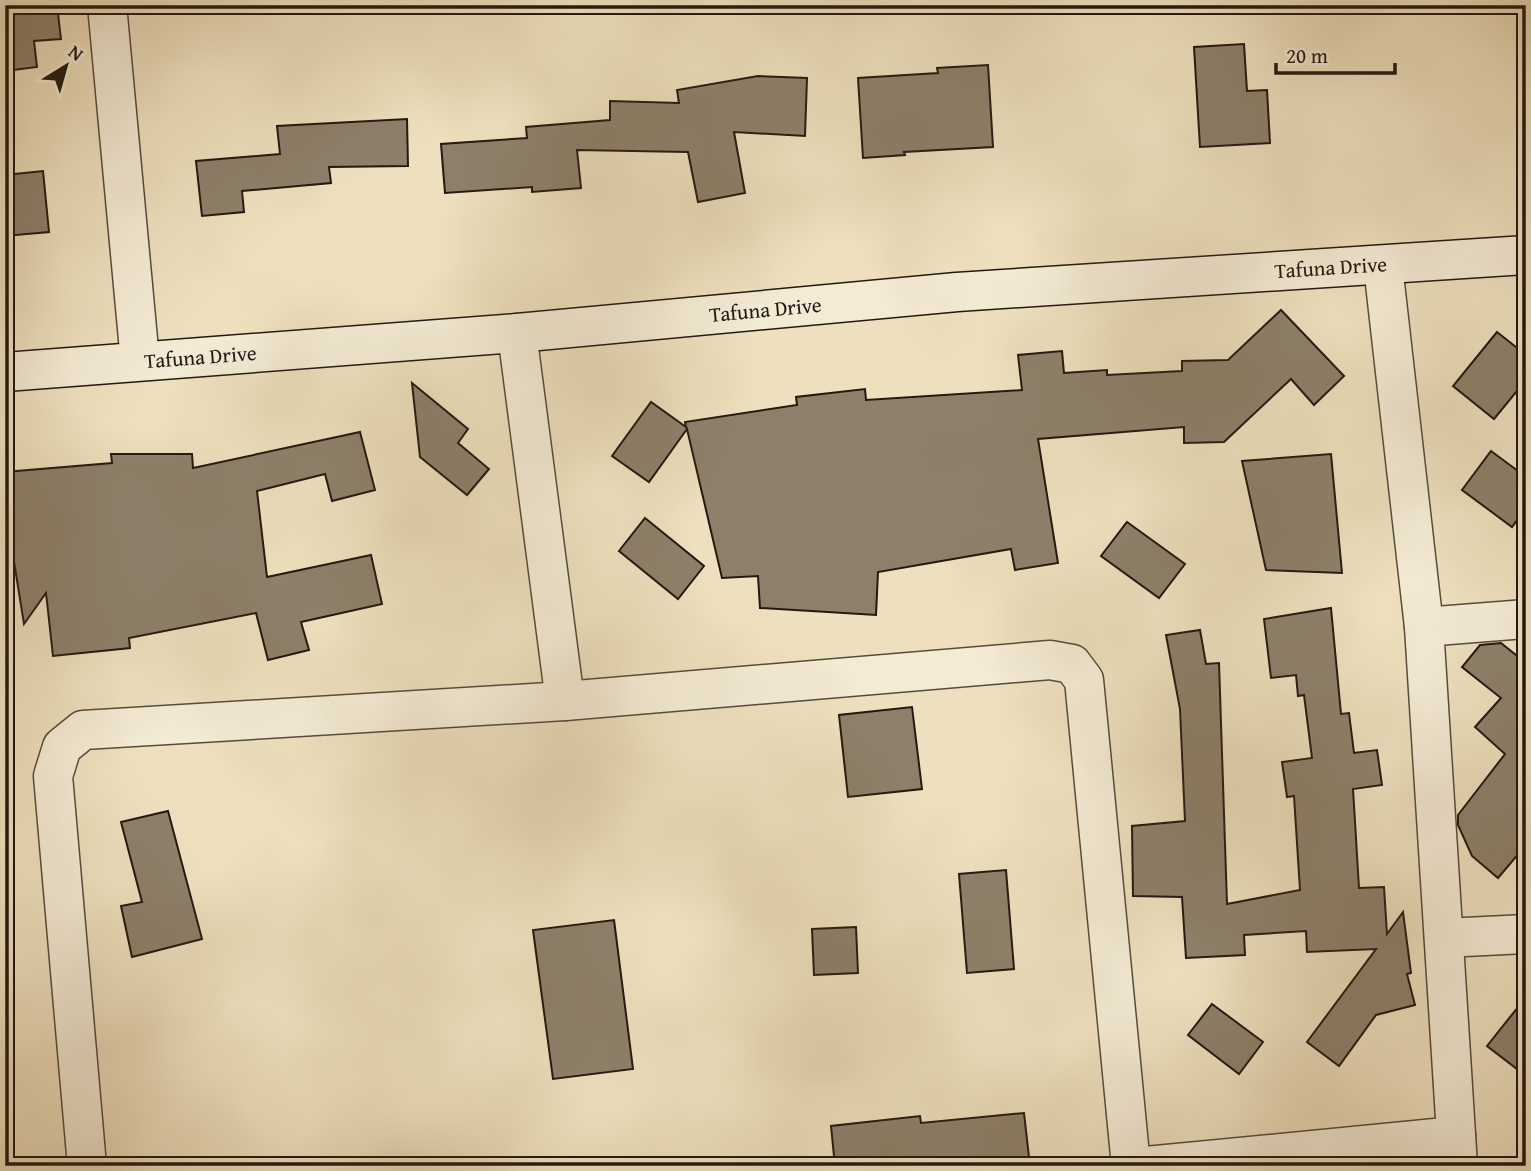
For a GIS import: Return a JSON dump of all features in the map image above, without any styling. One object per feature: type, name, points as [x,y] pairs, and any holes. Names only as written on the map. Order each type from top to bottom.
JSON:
[{"type":"street","points":[[107,5],[140,361]]},
{"type":"street","name":"Tafuna Drive","points":[[5,372],[517,333],[957,292],[1526,255]]},
{"type":"street","points":[[1146,1166],[1457,1151],[1424,627],[1383,266]]},
{"type":"street","points":[[517,333],[565,701]]},
{"type":"street","points":[[1424,627],[1526,619]]},
{"type":"street","points":[[87,1166],[53,776],[62,747],[83,730],[565,701],[1050,660],[1072,664],[1084,680],[1130,1166]]},
{"type":"street","points":[[1444,938],[1526,934]]},
{"type":"building","points":[[5,5],[57,5],[61,39],[34,41],[37,67],[5,71]]},
{"type":"building","points":[[1244,44],[1247,91],[1267,90],[1270,143],[1200,147],[1194,47]]},
{"type":"building","points":[[988,65],[993,147],[904,152],[905,155],[863,158],[858,78],[938,73],[937,68]]},
{"type":"building","points":[[758,76],[807,78],[805,136],[734,132],[745,193],[698,202],[688,152],[577,150],[581,188],[532,192],[532,187],[445,193],[441,144],[527,138],[526,127],[610,120],[610,101],[679,103],[677,90]]},
{"type":"building","points":[[407,119],[408,166],[329,167],[331,183],[242,191],[244,212],[202,216],[196,161],[280,154],[277,126]]},
{"type":"building","points":[[43,171],[49,232],[5,236],[5,175]]},
{"type":"building","points":[[1281,310],[1344,376],[1314,405],[1291,379],[1224,442],[1184,443],[1184,427],[1038,439],[1058,563],[1015,570],[1011,549],[878,572],[876,615],[760,608],[758,576],[722,578],[687,429],[649,482],[612,456],[651,402],[686,427],[685,422],[797,405],[796,397],[865,389],[866,400],[1022,390],[1018,355],[1062,351],[1064,373],[1107,370],[1107,375],[1182,371],[1182,361],[1228,360]]},
{"type":"building","points":[[1497,332],[1526,355],[1526,380],[1494,419],[1453,386]]},
{"type":"building","points":[[412,383],[468,429],[458,443],[489,469],[467,495],[420,457]]},
{"type":"building","points":[[360,432],[375,490],[332,501],[325,474],[257,491],[267,577],[371,555],[382,604],[301,622],[309,650],[268,660],[256,613],[129,638],[130,648],[53,656],[46,593],[24,624],[11,543],[5,544],[5,472],[112,463],[111,454],[192,454],[193,468]]},
{"type":"building","points":[[1491,451],[1526,477],[1526,508],[1512,527],[1462,490]]},
{"type":"building","points":[[1331,454],[1342,573],[1266,570],[1242,461]]},
{"type":"building","points":[[645,518],[704,566],[678,599],[619,551]]},
{"type":"building","points":[[1127,522],[1185,564],[1159,598],[1101,556]]},
{"type":"building","points":[[1331,608],[1341,714],[1349,713],[1354,753],[1377,750],[1382,785],[1353,789],[1359,888],[1384,887],[1387,934],[1403,912],[1411,973],[1407,974],[1415,1005],[1376,1015],[1339,1066],[1307,1042],[1376,949],[1307,952],[1306,931],[1244,935],[1245,955],[1186,958],[1182,897],[1133,896],[1132,826],[1185,821],[1180,709],[1166,635],[1200,630],[1206,664],[1219,663],[1227,904],[1300,890],[1294,796],[1287,797],[1282,762],[1312,758],[1304,695],[1298,696],[1296,675],[1271,678],[1264,619]]},
{"type":"building","points":[[1501,643],[1526,663],[1526,845],[1498,878],[1472,856],[1458,825],[1458,815],[1505,754],[1475,727],[1501,698],[1462,667],[1480,645]]},
{"type":"building","points":[[912,707],[922,789],[848,797],[839,715]]},
{"type":"building","points":[[168,811],[202,939],[132,957],[121,906],[142,902],[121,822]]},
{"type":"building","points":[[1006,870],[1014,969],[967,973],[959,874]]},
{"type":"building","points":[[614,920],[633,1069],[553,1079],[533,930]]},
{"type":"building","points":[[856,927],[858,973],[814,975],[812,929]]},
{"type":"building","points":[[1526,997],[1526,1076],[1487,1046]]},
{"type":"building","points":[[1212,1004],[1263,1042],[1239,1074],[1188,1035]]},
{"type":"building","points":[[1024,1113],[1030,1166],[835,1166],[831,1126],[920,1116],[921,1123]]}]
